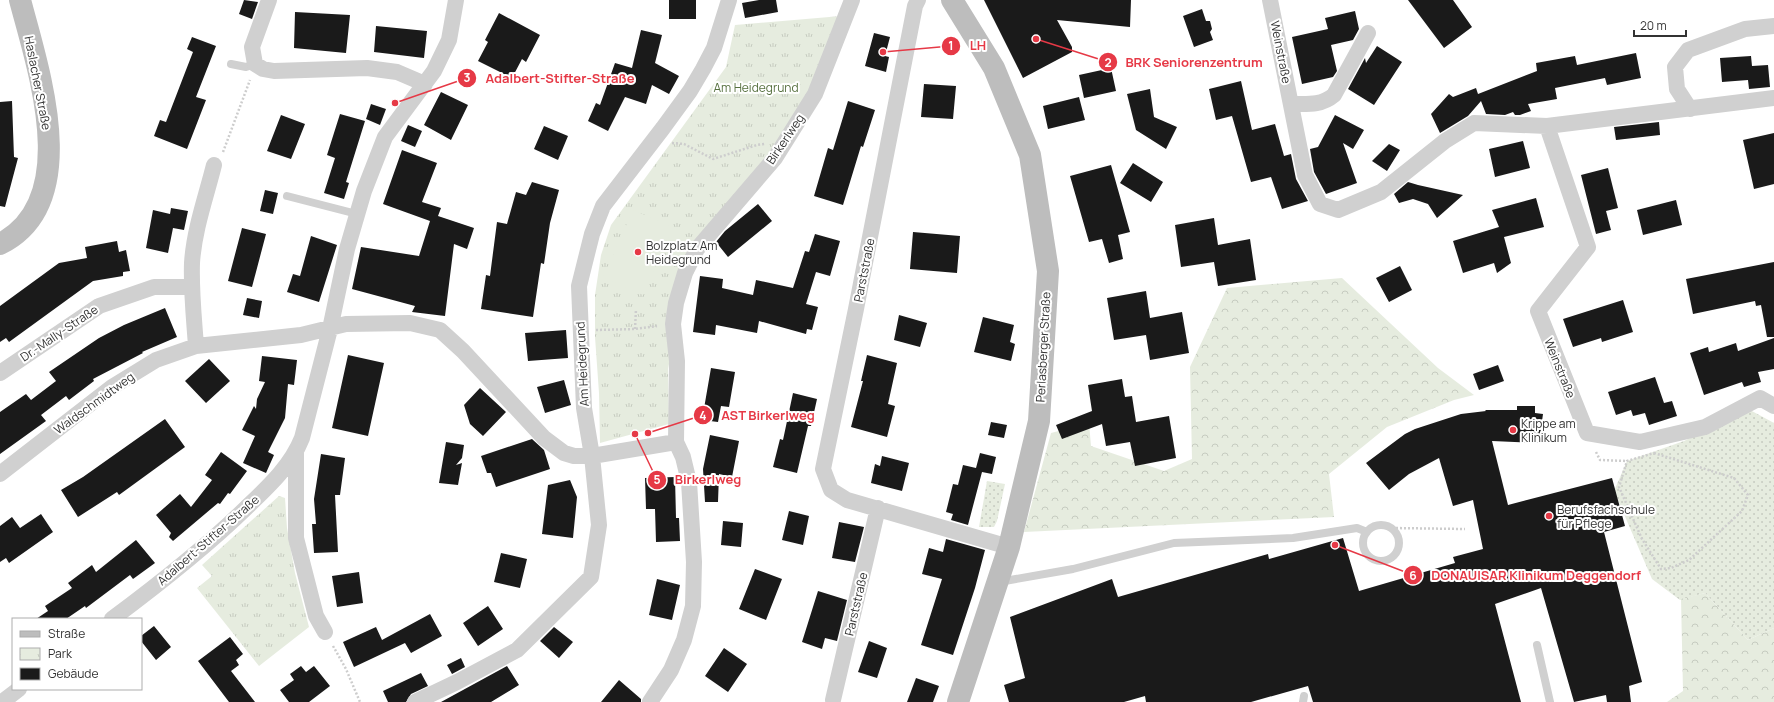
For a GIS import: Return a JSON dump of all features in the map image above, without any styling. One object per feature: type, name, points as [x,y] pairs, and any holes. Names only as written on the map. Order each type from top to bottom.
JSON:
[{"type":"street","name":"Haslacher Straße","points":[[0,244],[17,233],[30,217],[40,200],[46,183],[49,162],[49,140],[43,98],[20,0]]},
{"type":"street","points":[[269,0],[252,47],[256,64],[262,69],[274,71],[367,68],[397,72],[425,84]]},
{"type":"street","name":"Adalbert-Stifter-Straße","points":[[113,618],[177,570],[226,528],[272,482],[296,454],[302,438],[330,329],[357,214],[385,137],[434,71],[448,40],[456,0]]},
{"type":"street","name":"Am Heidegrund","points":[[592,456],[584,408],[580,330],[579,286],[584,261],[603,206],[690,91],[712,53],[729,0]]},
{"type":"street","name":"Birkerlweg","points":[[650,702],[671,670],[684,640],[693,606],[694,562],[689,482],[683,457],[676,442],[677,361],[673,324],[676,303],[685,273],[697,249],[785,143],[815,94],[852,0]]},
{"type":"street","name":"Parststraße","points":[[918,0],[914,6],[858,302],[823,469],[831,490],[847,500],[1010,547]]},
{"type":"street","name":"Perlasberger Straße","points":[[952,0],[994,68],[1030,155],[1048,271],[1039,421],[1010,547],[958,702]]},
{"type":"street","name":"Weinstraße","points":[[1270,0],[1304,175],[1320,204],[1338,210],[1381,192],[1445,141],[1474,123],[1547,126],[1774,98]]},
{"type":"street","points":[[1690,109],[1677,89],[1674,67],[1688,50],[1745,29],[1774,26]]},
{"type":"street","points":[[1291,104],[1316,104],[1327,101],[1334,95],[1368,33]]},
{"type":"street","name":"Weinstraße","points":[[1547,126],[1588,247],[1538,311],[1587,433],[1640,442],[1705,427],[1760,398],[1774,406]]},
{"type":"street","points":[[196,346],[192,262],[198,230],[214,165]]},
{"type":"street","name":"Dr.-Mally-Straße","points":[[0,373],[99,306],[154,286],[192,287]]},
{"type":"street","points":[[330,329],[346,324],[410,323],[440,330],[463,351],[551,443],[564,453],[574,456],[592,456],[676,442]]},
{"type":"street","name":"Waldschmidtweg","points":[[0,474],[112,387],[156,360],[196,346],[301,335],[330,329]]},
{"type":"street","name":"Adalbert-Stifter-Straße","points":[[296,454],[296,538],[316,616],[325,632]]},
{"type":"street","points":[[415,702],[516,650],[592,577],[599,525],[592,456]]},
{"type":"street","name":"Parststraße","points":[[833,700],[878,508]]},
{"type":"street","points":[[2,702],[18,690]]},
{"type":"lane","points":[[231,64],[246,67],[256,64]]},
{"type":"lane","points":[[287,196],[357,214]]},
{"type":"lane","points":[[1380,525],[1392,528],[1399,538],[1400,544],[1395,556],[1385,562],[1373,560],[1365,552],[1363,540],[1367,532],[1374,526],[1380,525]]},
{"type":"lane","points":[[998,582],[1072,569],[1174,543],[1293,538],[1357,528],[1367,532]]},
{"type":"lane","points":[[1537,646],[1550,702]]},
{"type":"path","points":[[214,165],[220,160],[247,89]]},
{"type":"path","points":[[656,135],[662,141],[684,144],[713,160],[757,144],[785,143]]},
{"type":"path","points":[[635,329],[636,309]]},
{"type":"path","points":[[580,330],[635,329],[673,324]]},
{"type":"path","points":[[1654,453],[1734,478],[1748,495],[1742,511],[1689,560],[1671,568],[1661,569],[1642,539],[1619,487],[1627,462],[1654,453]]},
{"type":"path","points":[[1392,528],[1465,529]]},
{"type":"path","points":[[325,632],[346,669],[360,702]]},
{"type":"green space","points":[[841,16],[813,86],[774,148],[725,207],[682,297],[668,369],[669,424],[600,443],[599,393],[595,337],[595,295],[601,255],[611,225],[726,67],[735,25]]},
{"type":"green space","name":"Bolzplatz Am Heidegrund","points":[[633,210],[673,227],[643,295],[603,277]]},
{"type":"green space","points":[[1342,278],[1438,368],[1474,395],[1454,400],[1387,427],[1329,474],[1334,517],[1024,532],[1051,433],[1089,423],[1091,446],[1164,471],[1192,459],[1190,367],[1227,288]]},
{"type":"green space","points":[[1750,410],[1774,423],[1774,628],[1748,640],[1705,593],[1680,600],[1652,579],[1614,491],[1627,461],[1684,441]]},
{"type":"green space","points":[[987,481],[1005,484],[997,521],[994,527],[979,527]]},
{"type":"green space","points":[[279,496],[285,498],[287,528],[295,573],[309,627],[259,666],[197,588],[212,576],[202,565]]},
{"type":"green space","points":[[1705,593],[1748,640],[1774,628],[1774,702],[1667,702],[1683,691],[1681,599]]},
{"type":"building","points":[[244,0],[258,2],[252,19],[239,14]]},
{"type":"building","points":[[669,0],[696,0],[696,19],[669,19]]},
{"type":"building","points":[[759,0],[776,0],[778,12],[745,18],[742,3]]},
{"type":"building","points":[[984,0],[1131,0],[1130,27],[1057,20],[1072,47],[1072,52],[1023,78]]},
{"type":"building","points":[[1408,0],[1453,0],[1472,27],[1444,48]]},
{"type":"building","points":[[1202,9],[1206,21],[1210,21],[1212,29],[1210,32],[1213,40],[1194,47],[1183,16]]},
{"type":"building","points":[[1355,11],[1359,29],[1353,40],[1331,45],[1337,71],[1333,77],[1302,84],[1292,37],[1328,29],[1325,18]]},
{"type":"building","points":[[295,12],[350,15],[346,53],[294,48]]},
{"type":"building","points":[[499,13],[540,35],[526,62],[522,59],[512,78],[478,61],[488,42],[485,40]]},
{"type":"building","points":[[376,26],[427,31],[424,58],[374,52]]},
{"type":"building","points":[[641,30],[662,35],[655,63],[679,76],[669,94],[652,85],[646,104],[625,97],[608,131],[588,121],[596,103],[600,105],[615,63],[632,68]]},
{"type":"building","points":[[874,33],[890,37],[885,56],[889,57],[886,72],[865,66]]},
{"type":"building","points":[[192,37],[216,46],[196,97],[206,100],[187,149],[154,136],[160,120],[166,122],[193,52],[187,49]]},
{"type":"building","points":[[1377,46],[1402,62],[1374,105],[1348,89],[1365,58],[1366,63]]},
{"type":"building","points":[[1636,53],[1641,78],[1607,85],[1605,78],[1555,88],[1557,99],[1528,104],[1531,111],[1520,115],[1515,115],[1513,112],[1505,115],[1486,114],[1481,101],[1468,116],[1440,133],[1431,114],[1449,94],[1453,97],[1476,88],[1478,94],[1537,71],[1536,63],[1575,56],[1577,65]]},
{"type":"building","points":[[1751,56],[1752,66],[1768,65],[1770,87],[1749,89],[1748,80],[1722,82],[1720,58]]},
{"type":"building","points":[[1111,68],[1116,91],[1084,98],[1079,75]]},
{"type":"building","points":[[1241,81],[1252,130],[1275,124],[1284,156],[1291,154],[1296,179],[1308,201],[1282,209],[1271,177],[1251,182],[1232,116],[1216,120],[1209,89]]},
{"type":"building","points":[[924,84],[956,86],[953,119],[921,117]]},
{"type":"building","points":[[1150,89],[1154,117],[1177,127],[1166,149],[1136,130],[1127,94]]},
{"type":"building","points":[[441,92],[468,105],[451,140],[424,125]]},
{"type":"building","points":[[1079,97],[1085,120],[1048,129],[1043,106]]},
{"type":"building","points":[[12,101],[14,157],[18,158],[5,207],[0,206],[0,102]]},
{"type":"building","points":[[848,101],[875,110],[863,147],[861,146],[843,205],[814,196],[828,148],[833,150]]},
{"type":"building","points":[[371,104],[386,109],[380,125],[366,119]]},
{"type":"building","points":[[340,114],[365,121],[346,182],[349,183],[344,199],[324,193],[335,158],[327,155]]},
{"type":"building","points":[[281,115],[305,124],[291,159],[267,151]]},
{"type":"building","points":[[1335,115],[1364,130],[1353,149],[1343,143],[1357,183],[1326,194],[1314,172],[1310,149],[1318,147]]},
{"type":"building","points":[[1659,122],[1660,135],[1616,140],[1614,127]]},
{"type":"building","points":[[408,125],[422,131],[415,147],[401,141]]},
{"type":"building","points":[[544,126],[568,136],[558,160],[534,149]]},
{"type":"building","points":[[1774,133],[1774,184],[1754,189],[1743,140]]},
{"type":"building","points":[[1523,141],[1530,168],[1495,177],[1489,149]]},
{"type":"building","points":[[1389,144],[1400,150],[1387,171],[1372,161]]},
{"type":"building","points":[[402,150],[437,163],[422,202],[441,208],[438,216],[474,228],[467,249],[454,244],[445,316],[412,312],[415,306],[352,289],[361,247],[419,256],[430,221],[383,204]]},
{"type":"building","points":[[1133,163],[1163,182],[1151,202],[1120,183]]},
{"type":"building","points":[[1111,165],[1130,232],[1118,235],[1123,259],[1109,263],[1102,239],[1089,242],[1070,176]]},
{"type":"building","points":[[1608,168],[1618,208],[1606,211],[1611,230],[1596,234],[1581,175]]},
{"type":"building","points":[[532,182],[559,190],[550,223],[544,264],[541,263],[533,317],[481,309],[486,275],[490,276],[497,222],[507,224],[516,192],[526,195]]},
{"type":"building","points":[[1408,182],[1463,195],[1437,218],[1428,204],[1413,199],[1399,203],[1394,194]]},
{"type":"building","points":[[265,190],[278,193],[273,214],[260,211]]},
{"type":"building","points":[[1536,198],[1544,227],[1504,237],[1511,263],[1497,273],[1494,263],[1463,273],[1453,241],[1499,227],[1492,210]]},
{"type":"building","points":[[1676,200],[1682,225],[1643,235],[1637,210]]},
{"type":"building","points":[[758,204],[772,221],[728,257],[716,242],[725,231]]},
{"type":"building","points":[[171,208],[188,211],[184,230],[173,228],[168,253],[146,248],[153,210],[170,214]]},
{"type":"building","points":[[1214,218],[1218,245],[1250,239],[1256,280],[1218,286],[1214,262],[1181,267],[1175,225]]},
{"type":"building","points":[[242,228],[266,234],[252,287],[228,281]]},
{"type":"building","points":[[913,232],[960,236],[957,273],[910,269]]},
{"type":"building","points":[[815,234],[840,241],[830,276],[816,272],[806,304],[818,307],[812,330],[807,329],[806,334],[759,321],[757,333],[716,325],[715,335],[693,332],[700,276],[723,279],[722,288],[753,295],[756,280],[793,288],[805,251],[809,252]]},
{"type":"building","points":[[311,236],[337,245],[319,302],[287,292],[293,274],[300,276]]},
{"type":"building","points":[[117,241],[119,252],[126,250],[130,271],[123,272],[123,276],[93,281],[9,342],[6,338],[0,342],[0,306],[59,263],[87,258],[85,247]]},
{"type":"building","points":[[1774,262],[1774,337],[1767,337],[1761,305],[1756,306],[1755,301],[1693,314],[1686,279]]},
{"type":"building","points":[[1400,266],[1412,290],[1389,302],[1376,278]]},
{"type":"building","points":[[1146,291],[1150,318],[1182,312],[1189,353],[1150,360],[1146,335],[1114,340],[1107,298]]},
{"type":"building","points":[[247,298],[262,301],[259,318],[243,315]]},
{"type":"building","points":[[1623,300],[1633,332],[1602,342],[1601,338],[1573,347],[1563,319]]},
{"type":"building","points":[[165,308],[177,337],[142,352],[143,353],[93,379],[94,381],[69,400],[66,396],[41,415],[46,421],[0,454],[0,412],[26,394],[31,400],[56,381],[49,372],[99,338],[124,325]]},
{"type":"building","points":[[899,315],[927,323],[920,347],[894,340]]},
{"type":"building","points":[[983,317],[1014,325],[1010,342],[1015,344],[1011,361],[974,352]]},
{"type":"building","points":[[566,330],[568,358],[528,361],[525,333]]},
{"type":"building","points":[[1774,338],[1774,369],[1758,372],[1761,382],[1744,387],[1742,382],[1704,395],[1690,353],[1708,347],[1709,352],[1736,343],[1738,351]]},
{"type":"building","points":[[348,355],[384,363],[368,436],[332,428]]},
{"type":"building","points":[[867,355],[897,363],[888,404],[895,406],[887,437],[851,427],[863,381],[861,381]]},
{"type":"building","points":[[262,356],[297,360],[294,385],[288,384],[285,418],[268,452],[274,455],[266,473],[243,463],[255,436],[242,430],[254,406],[256,409],[257,399],[265,382],[259,381]]},
{"type":"building","points":[[209,359],[230,381],[206,403],[185,381]]},
{"type":"building","points":[[1498,365],[1504,381],[1479,390],[1473,374]]},
{"type":"building","points":[[711,368],[735,372],[729,407],[721,406],[718,422],[702,420]]},
{"type":"building","points":[[1655,377],[1664,403],[1672,401],[1677,416],[1649,425],[1645,413],[1633,416],[1631,410],[1616,415],[1608,392]]},
{"type":"building","points":[[1122,379],[1125,397],[1132,396],[1136,422],[1169,416],[1176,458],[1135,466],[1130,442],[1106,446],[1102,424],[1062,439],[1056,425],[1092,411],[1088,385]]},
{"type":"building","points":[[564,380],[571,405],[545,413],[537,387]]},
{"type":"building","points":[[480,388],[506,412],[483,436],[470,424],[464,405]]},
{"type":"building","points":[[793,393],[817,399],[811,426],[808,426],[797,473],[773,467],[780,439],[783,440]]},
{"type":"building","points":[[1517,406],[1535,406],[1535,413],[1543,414],[1539,443],[1492,441],[1508,505],[1612,478],[1625,526],[1604,532],[1642,682],[1629,686],[1631,702],[1607,702],[1606,695],[1574,702],[1541,588],[1495,604],[1521,702],[1313,702],[1308,686],[1251,702],[1146,702],[1145,696],[1124,702],[1009,702],[1004,685],[1025,678],[1010,617],[1112,579],[1118,597],[1268,554],[1269,559],[1343,538],[1359,591],[1455,563],[1453,557],[1483,549],[1473,500],[1453,506],[1439,458],[1409,474],[1389,490],[1366,463],[1405,434],[1415,429],[1461,414],[1486,411],[1485,410],[1517,410]]},
{"type":"building","points":[[165,419],[185,447],[119,495],[117,492],[78,517],[61,490],[83,477]]},
{"type":"building","points":[[991,422],[1007,425],[1004,438],[988,435]]},
{"type":"building","points":[[710,435],[739,441],[732,477],[719,474],[718,502],[705,502],[703,469]]},
{"type":"building","points":[[532,439],[544,450],[550,469],[496,487],[491,473],[487,473],[481,456]]},
{"type":"building","points":[[446,442],[464,445],[462,458],[456,465],[462,463],[458,485],[439,483]]},
{"type":"building","points":[[221,452],[247,471],[230,494],[228,493],[220,504],[218,503],[173,541],[169,537],[171,533],[156,515],[180,494],[191,507],[212,480],[205,475]]},
{"type":"building","points":[[980,453],[996,457],[992,474],[982,472],[968,525],[951,520],[953,514],[946,512],[953,484],[958,485],[963,465],[976,468]]},
{"type":"building","points":[[321,454],[345,458],[340,495],[335,495],[338,552],[314,553],[312,524],[316,524],[314,499]]},
{"type":"building","points":[[882,456],[909,463],[902,491],[871,483],[875,464],[880,466]]},
{"type":"building","points":[[675,477],[676,518],[679,518],[680,541],[656,542],[655,509],[646,509],[645,478]]},
{"type":"building","points":[[570,480],[577,497],[573,538],[542,534],[548,485]]},
{"type":"building","points":[[789,511],[809,516],[803,545],[782,540]]},
{"type":"building","points":[[41,514],[53,532],[9,563],[6,558],[0,562],[0,526],[12,517],[20,528]]},
{"type":"building","points":[[723,521],[743,523],[741,547],[721,545]]},
{"type":"building","points":[[839,522],[864,527],[855,562],[832,558]]},
{"type":"building","points":[[946,539],[985,550],[975,588],[953,655],[921,645],[942,579],[922,574],[929,548],[943,552]]},
{"type":"building","points":[[136,540],[155,563],[133,579],[130,575],[86,608],[85,606],[67,618],[38,618],[48,611],[45,606],[72,588],[68,583],[92,565],[96,572]]},
{"type":"building","points":[[501,553],[527,559],[520,588],[494,582]]},
{"type":"building","points":[[755,569],[782,579],[766,620],[739,609]]},
{"type":"building","points":[[359,572],[363,603],[337,607],[332,576]]},
{"type":"building","points":[[657,579],[680,585],[672,620],[649,615]]},
{"type":"building","points":[[818,591],[847,600],[837,641],[825,638],[822,649],[802,642]]},
{"type":"building","points":[[488,606],[503,629],[478,646],[463,623]]},
{"type":"building","points":[[430,614],[442,636],[411,653],[405,643],[354,667],[343,642],[376,627],[382,640]]},
{"type":"building","points":[[154,626],[171,647],[156,660],[142,642],[142,635]]},
{"type":"building","points":[[554,627],[573,642],[559,658],[540,641]]},
{"type":"building","points":[[230,637],[243,654],[236,660],[239,665],[231,671],[255,702],[229,702],[198,661]]},
{"type":"building","points":[[869,641],[887,648],[877,678],[858,672]]},
{"type":"building","points":[[724,648],[747,664],[728,692],[705,676]]},
{"type":"building","points":[[461,658],[465,667],[452,674],[447,665]]},
{"type":"building","points":[[301,666],[306,672],[314,666],[330,686],[309,702],[289,702],[280,690],[294,680],[290,674]]},
{"type":"building","points":[[507,666],[519,685],[491,702],[441,702]]},
{"type":"building","points":[[421,673],[428,686],[411,694],[406,702],[388,702],[383,691]]},
{"type":"building","points":[[916,678],[939,686],[933,702],[907,702]]},
{"type":"building","points":[[619,680],[641,699],[641,702],[601,702]]},
{"type":"place","name":"BRK Seniorenzentrum","points":[[1036,39]]},
{"type":"place","name":"LH","points":[[883,52]]},
{"type":"place","name":"Adalbert-Stifter-Straße","points":[[395,103]]},
{"type":"place","name":"Bolzplatz Am Heidegrund","points":[[638,252]]},
{"type":"place","name":"Krippe am Klinikum","points":[[1513,430]]},
{"type":"place","name":"AST Birkerlweg","points":[[648,433]]},
{"type":"place","name":"Birkerlweg","points":[[635,434]]},
{"type":"place","name":"Berufsfachschule für Pflege","points":[[1549,516]]},
{"type":"place","name":"DONAUISAR Klinikum Deggendorf","points":[[1335,545]]}]
